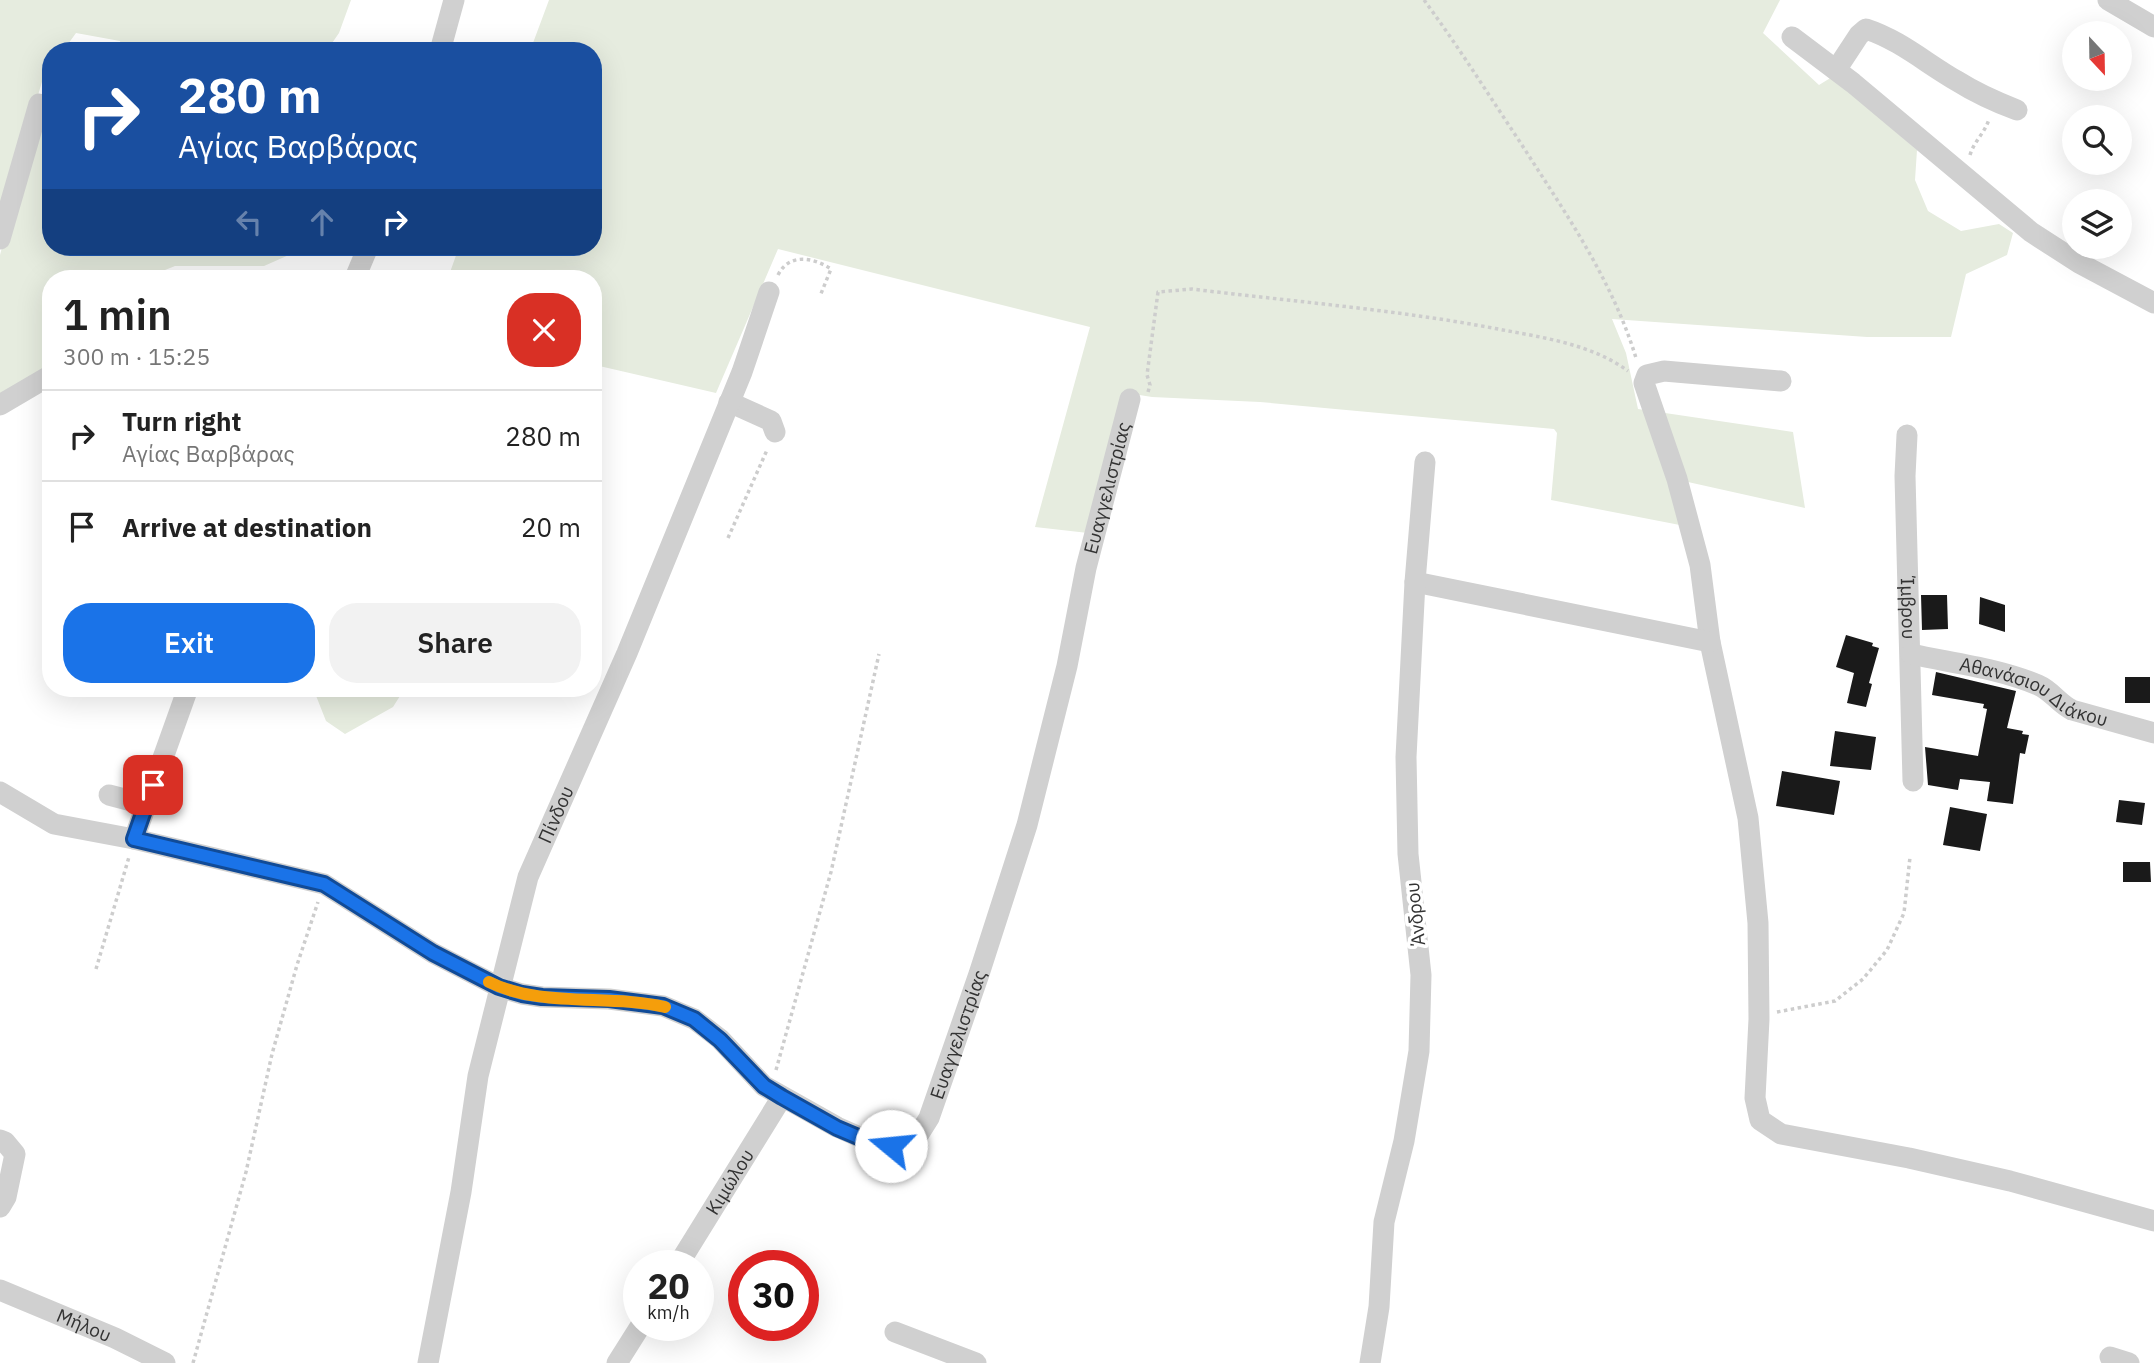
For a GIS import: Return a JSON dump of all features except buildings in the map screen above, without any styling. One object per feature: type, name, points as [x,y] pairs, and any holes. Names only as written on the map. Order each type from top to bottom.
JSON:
[{"type":"street","points":[[442,42],[454,0]]},
{"type":"street","points":[[2108,0],[2154,27]]},
{"type":"street","points":[[1836,70],[1859,34],[1866,29],[1923,58],[1955,80],[1996,102],[2017,110]]},
{"type":"street","points":[[1792,37],[1836,70],[2031,232],[2079,263],[2154,303]]},
{"type":"street","points":[[0,239],[38,104]]},
{"type":"street","name":"Πίνδου","points":[[428,1363],[461,1192],[478,1076],[528,877],[627,653],[742,372],[769,292]]},
{"type":"street","points":[[1781,381],[1664,370],[1647,375],[1644,383],[1677,479],[1700,565],[1710,642],[1748,818],[1758,923],[1755,1098],[1760,1120],[1781,1134],[1998,1178],[2154,1222]]},
{"type":"street","points":[[0,405],[42,380]]},
{"type":"street","name":"Ευαγγελιστρίας","points":[[0,792],[54,824],[134,839],[324,884],[433,953],[499,987],[542,997],[609,999],[663,1006],[694,1019],[703,1026],[773,1092],[837,1128],[870,1142],[891,1146],[905,1145],[917,1137],[929,1118],[1027,825],[1067,666],[1086,568],[1130,399]]},
{"type":"street","points":[[729,402],[771,421],[775,432]]},
{"type":"street","name":"Ίμβρου","points":[[1907,435],[1905,476],[1913,781]]},
{"type":"street","name":"Άνδρου","points":[[1370,1363],[1379,1307],[1384,1222],[1404,1141],[1419,1051],[1421,975],[1408,854],[1406,757],[1424,462]]},
{"type":"street","points":[[1415,582],[1710,642]]},
{"type":"street","name":"Αθανάσιου Διάκου","points":[[1911,654],[2017,677],[2046,689],[2072,710],[2154,733]]},
{"type":"street","points":[[134,839],[185,697]]},
{"type":"street","points":[[109,795],[147,805]]},
{"type":"street","name":"Κιμώλου","points":[[686,1250],[773,1092]]},
{"type":"street","points":[[0,1140],[15,1154],[6,1197],[0,1207]]},
{"type":"street","name":"Μήλου","points":[[0,1290],[114,1338],[165,1363]]},
{"type":"street","points":[[895,1332],[976,1363]]},
{"type":"street","points":[[617,1363],[631,1341]]},
{"type":"path","points":[[1424,0],[1450,35],[1578,233],[1629,333],[1644,383]]},
{"type":"path","points":[[1966,177],[1973,145],[1987,128],[1996,102]]},
{"type":"path","points":[[769,292],[783,265],[796,258],[822,263],[831,269],[820,296]]},
{"type":"path","points":[[1130,399],[1147,394],[1150,385],[1147,375],[1158,292],[1192,289],[1446,319],[1558,341],[1611,358],[1644,383]]},
{"type":"path","points":[[728,538],[775,432]]},
{"type":"path","points":[[773,1092],[777,1068],[831,872],[879,654]]},
{"type":"path","points":[[96,969],[134,839]]},
{"type":"path","points":[[1758,1013],[1790,1011],[1835,1001],[1863,979],[1887,950],[1903,912],[1910,858]]},
{"type":"path","points":[[193,1363],[246,1172],[272,1054],[297,965],[324,884]]},
{"type":"shaded area","points":[[0,0],[351,0],[339,33],[333,42],[120,42],[76,33],[70,42],[42,42],[42,82],[0,223]]},
{"type":"shaded area","points":[[549,0],[1780,0],[1763,33],[1819,85],[1832,77],[1917,150],[1915,180],[1928,211],[1961,231],[1999,224],[2013,233],[2007,255],[1966,274],[1951,337],[1867,337],[1612,319],[1626,353],[1638,409],[1793,432],[1805,508],[1670,478],[1685,526],[1551,500],[1557,433],[1554,429],[1260,402],[1152,397],[1127,393],[1088,533],[1035,527],[1090,327],[778,249],[716,393],[602,367],[602,270],[451,270],[456,256],[602,256],[602,42],[533,42]]},
{"type":"shaded area","points":[[42,122],[42,256],[287,256],[264,266],[175,266],[165,270],[42,270],[42,371],[0,397],[0,255],[10,216]]},
{"type":"shaded area","points":[[317,697],[399,697],[393,707],[345,734],[326,721]]},
{"type":"slow traffic","points":[[489,982],[522,994],[542,997],[609,999],[665,1007]]},
{"type":"route","points":[[153,785],[134,839],[324,884],[433,953],[499,987],[542,997],[609,999],[663,1006],[694,1019],[720,1040],[764,1086],[837,1128],[870,1142],[891,1146]]}]
